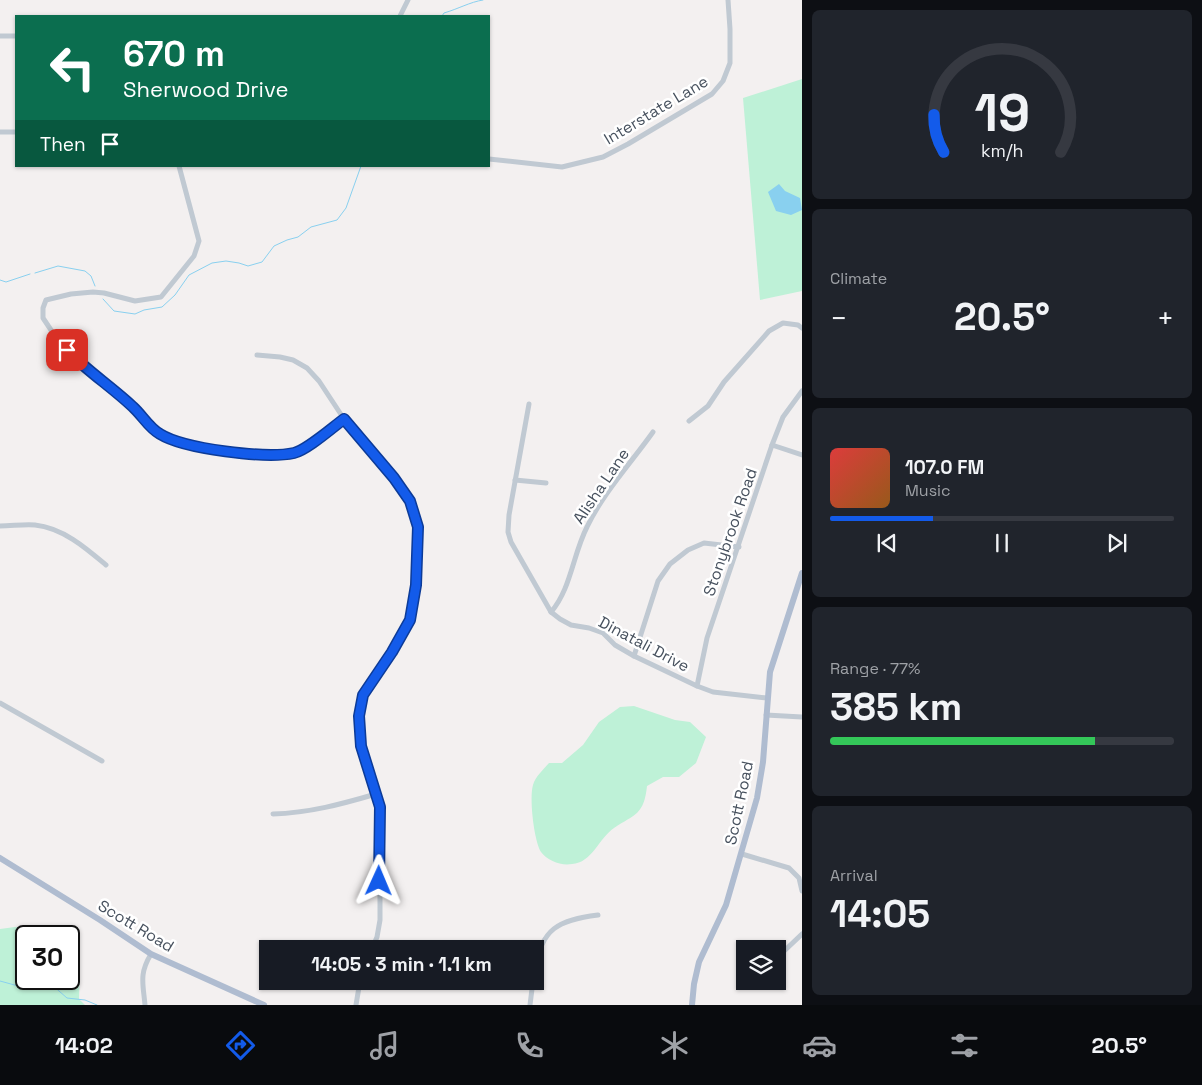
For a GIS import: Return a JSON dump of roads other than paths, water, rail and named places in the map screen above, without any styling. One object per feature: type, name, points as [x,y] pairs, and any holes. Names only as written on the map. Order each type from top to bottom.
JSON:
[{"type":"main road","name":"Scott Road","points":[[692,1005],[698,962],[723,913],[760,788],[771,667],[802,573]]},
{"type":"main road","name":"Scott Road","points":[[0,858],[95,917],[150,954],[264,1005]]},
{"type":"street","points":[[400,15],[408,0]]},
{"type":"street","name":"Interstate Lane","points":[[490,159],[562,167],[603,157],[712,94],[723,81],[730,63],[728,0]]},
{"type":"street","points":[[0,36],[15,36]]},
{"type":"street","points":[[0,132],[15,132]]},
{"type":"street","points":[[179,167],[200,241],[194,256],[161,297],[135,301],[93,292],[65,295],[46,300],[43,308],[43,318],[52,332],[79,363],[135,408],[159,434],[180,442],[223,452],[295,453],[344,419]]},
{"type":"street","points":[[689,421],[708,406],[724,382],[769,332],[782,323],[798,325],[802,328]]},
{"type":"street","points":[[257,355],[286,359],[306,368],[319,381],[344,419],[394,478],[410,501],[418,527],[416,585],[410,620],[392,652],[363,695],[359,716],[361,746],[380,807],[380,920],[376,940]]},
{"type":"street","name":"Stonybrook Road","points":[[697,686],[707,638],[772,445],[783,417],[802,391]]},
{"type":"street","name":"Dinatali Drive","points":[[529,404],[509,515],[508,532],[511,542],[551,612],[571,625],[603,633],[615,645],[634,656],[697,686],[713,692],[767,698]]},
{"type":"street","name":"Alisha Lane","points":[[551,612],[562,598],[577,548],[594,514],[653,432]]},
{"type":"street","points":[[772,445],[802,455]]},
{"type":"street","points":[[515,480],[546,484]]},
{"type":"street","points":[[0,526],[36,525],[59,532],[79,543],[106,565]]},
{"type":"street","points":[[634,656],[658,581],[670,564],[688,550],[704,543],[739,547]]},
{"type":"street","points":[[0,703],[102,761]]},
{"type":"street","points":[[766,715],[802,717]]},
{"type":"street","points":[[273,814],[292,814],[320,810],[376,794]]},
{"type":"street","points":[[742,854],[789,868],[799,878],[802,891]]},
{"type":"street","points":[[544,940],[552,930],[570,920],[598,915]]},
{"type":"street","points":[[786,950],[802,934]]},
{"type":"street","points":[[145,1005],[143,967],[150,954]]},
{"type":"street","points":[[356,1005],[358,990]]},
{"type":"street","points":[[530,1005],[532,990]]},
{"type":"water","points":[[779,184],[785,191],[800,198],[802,210],[791,215],[776,211],[768,192]]},
{"type":"waterway","points":[[443,15],[473,2],[483,0]]},
{"type":"waterway","points":[[103,299],[114,311],[135,314],[144,310],[162,307],[175,295],[189,275],[212,263],[226,261],[248,266],[262,262],[274,246],[298,237],[311,227],[337,220],[346,208],[361,167]]},
{"type":"waterway","points":[[35,273],[58,266],[85,271],[91,276],[95,286]]},
{"type":"waterway","points":[[0,280],[6,282],[30,274]]},
{"type":"waterway","points":[[0,981],[29,989],[41,984],[51,984],[67,998],[85,1000],[97,1005]]}]
